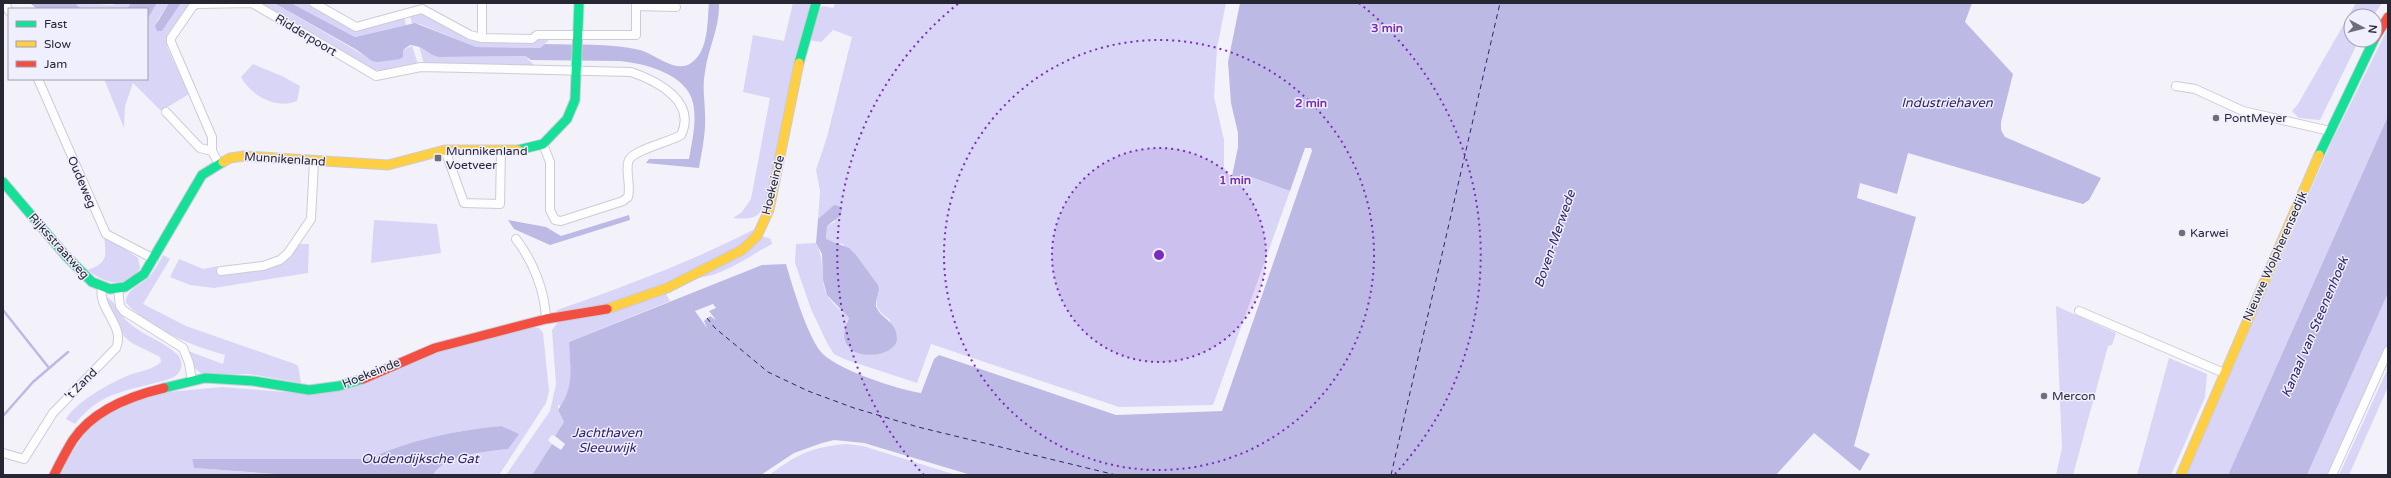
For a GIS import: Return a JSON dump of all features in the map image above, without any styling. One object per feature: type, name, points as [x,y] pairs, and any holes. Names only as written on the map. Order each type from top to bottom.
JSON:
[{"type":"street","name":"Ridderpoort","points":[[218,164],[212,151],[212,137],[171,42],[171,38],[175,31],[193,6],[197,4],[252,3],[376,76],[421,67],[576,68]]},
{"type":"street","points":[[314,3],[356,27],[422,9],[470,35],[482,38],[532,40],[538,35],[578,40],[636,35],[636,6],[676,7]]},
{"type":"street","points":[[482,3],[482,38]]},
{"type":"street","points":[[576,68],[631,72],[650,78],[669,90],[683,109],[686,117],[684,127],[680,135],[671,141],[635,152],[630,156],[628,163],[628,198],[623,201],[561,221],[555,220],[550,210],[550,162],[543,144],[567,119],[575,100],[576,68],[578,40],[579,3]]},
{"type":"street","name":"Hoekeinde","points":[[54,475],[74,439],[104,411],[142,393],[205,378],[253,381],[309,390],[338,386],[360,380],[435,348],[546,319],[603,311],[667,288],[731,257],[742,250],[757,236],[772,200],[800,60],[816,3]]},
{"type":"street","name":"Nieuwe Wolpherensedijk","points":[[2181,475],[2330,131],[2371,48]]},
{"type":"street","name":"Oudeweg","points":[[38,80],[106,234],[154,259]]},
{"type":"street","points":[[2176,86],[2195,89],[2243,111],[2330,131]]},
{"type":"street","points":[[166,112],[200,148],[212,151]]},
{"type":"street","name":"Munnikenland","points":[[118,289],[131,285],[140,278],[154,259],[197,181],[207,170],[230,158],[244,156],[302,159],[314,162],[388,165],[445,150],[501,151],[524,149],[543,144]]},
{"type":"street","points":[[445,150],[464,204],[500,204],[501,151]]},
{"type":"street","points":[[221,271],[263,266],[280,260],[288,254],[311,219],[314,162]]},
{"type":"street","name":"Rijksstraatweg","points":[[3,182],[83,274],[92,282],[102,287],[118,289]]},
{"type":"street","points":[[516,239],[530,261],[546,304],[546,319]]},
{"type":"street","name":"'t Zand","points":[[3,453],[24,459],[53,413],[116,348],[118,333],[101,300],[102,287]]},
{"type":"street","points":[[118,289],[120,306],[124,311],[182,348],[189,363],[192,381]]},
{"type":"street","points":[[2079,311],[2224,373]]},
{"type":"street","points":[[2332,475],[2388,351]]},
{"type":"shaded area","points":[[75,3],[113,5],[116,3],[131,3],[128,8],[80,8]]},
{"type":"shaded area","points":[[157,3],[169,3],[157,21],[162,31],[181,3],[190,3],[167,35],[167,47],[189,94],[161,111],[133,83],[125,106],[124,128],[104,80],[148,80],[148,18]]},
{"type":"shaded area","points":[[257,3],[274,3],[367,57],[403,57],[403,50],[412,46],[418,64],[380,71],[374,70]]},
{"type":"shaded area","points":[[291,3],[306,3],[350,28],[404,17],[406,25],[355,37]]},
{"type":"shaded area","points":[[793,3],[811,3],[768,200],[762,211],[755,216],[746,219],[733,218],[742,212],[751,199],[770,98],[743,92],[753,35],[784,41]]},
{"type":"shaded area","points":[[835,3],[1226,3],[1217,48],[1214,97],[1224,140],[1224,167],[1232,181],[1251,177],[1290,191],[1213,405],[1119,407],[931,344],[917,383],[844,359],[834,354],[827,343],[811,309],[795,263],[796,244],[816,243],[821,257],[823,282],[827,295],[849,318],[846,322],[879,354],[893,347],[890,320],[880,311],[876,302],[879,293],[843,244],[826,240],[827,226],[835,222],[834,205],[818,219],[820,191],[816,170],[827,137],[852,37],[833,30],[821,42],[808,40],[818,9],[823,6],[833,8]]},
{"type":"shaded area","points":[[2356,3],[2382,3],[2379,8],[2353,8]]},
{"type":"shaded area","points":[[421,13],[470,40],[549,40],[540,48],[475,47],[420,24],[412,24],[410,15]]},
{"type":"shaded area","points":[[2343,26],[2343,48],[2355,48],[2320,120],[2299,118],[2292,111],[2298,104]]},
{"type":"shaded area","points":[[2388,28],[2388,116],[2228,475],[2186,475],[2331,143],[2378,48],[2383,48],[2383,38]]},
{"type":"shaded area","points":[[419,46],[439,57],[525,56],[536,67],[424,64]]},
{"type":"shaded area","points":[[253,64],[284,77],[300,86],[297,101],[281,104],[265,99],[251,90],[241,77]]},
{"type":"shaded area","points":[[374,220],[437,224],[441,253],[371,263]]},
{"type":"shaded area","points":[[757,228],[754,235],[724,258],[605,308],[557,312],[557,310],[684,262]]},
{"type":"shaded area","points":[[104,235],[138,258],[140,268],[129,280],[122,282],[108,281],[101,279],[88,270],[100,264],[105,257]]},
{"type":"shaded area","points":[[762,236],[771,239],[772,244],[726,270],[716,274],[696,278]]},
{"type":"shaded area","points":[[297,244],[309,244],[308,273],[214,288],[190,285],[170,277],[179,259],[203,269],[218,266],[219,274],[270,268]]},
{"type":"shaded area","points":[[163,255],[170,259],[143,304],[186,326],[295,364],[298,366],[301,383],[249,374],[202,374],[193,367],[188,351],[223,364],[225,355],[185,341],[160,329],[136,313],[126,303],[128,294],[149,277]]},
{"type":"shaded area","points":[[665,292],[670,301],[569,342],[571,367],[570,383],[565,399],[561,406],[558,405],[558,410],[564,422],[555,436],[552,435],[548,440],[552,444],[532,475],[506,475],[550,411],[556,384],[552,330],[558,322]]},
{"type":"shaded area","points":[[2388,293],[2388,351],[2332,475],[2307,475]]},
{"type":"shaded area","points":[[103,295],[111,300],[125,319],[134,327],[178,355],[181,362],[181,368],[178,374],[172,378],[120,392],[108,397],[97,403],[86,412],[75,424],[66,419],[77,406],[85,400],[119,379],[153,367],[161,362],[160,357],[132,343],[126,338],[114,321]]},
{"type":"shaded area","points":[[2056,306],[2116,333],[2112,345],[2108,346],[2073,475],[2056,475],[2062,448]]},
{"type":"shaded area","points":[[532,327],[539,328],[543,333],[549,391],[546,403],[499,475],[433,475],[447,462],[457,458],[477,453],[508,449],[501,426],[450,433],[416,441],[368,459],[192,459],[194,468],[287,475],[60,475],[65,463],[89,427],[117,406],[157,393],[222,387],[310,394],[443,350]]},
{"type":"shaded area","points":[[2169,358],[2207,374],[2205,397],[2171,475],[2137,475]]},
{"type":"shaded area","points":[[2388,368],[2388,387],[2349,475],[2339,475]]},
{"type":"shaded area","points":[[847,444],[863,446],[956,475],[769,475],[805,453],[824,447]]},
{"type":"water","points":[[30,3],[75,3],[80,8],[36,8]]},
{"type":"water","points":[[131,3],[157,3],[148,18],[148,8],[128,8]]},
{"type":"water","points":[[169,3],[181,3],[162,31],[157,31],[155,26]]},
{"type":"water","points":[[274,3],[291,3],[355,37],[415,23],[476,47],[540,48],[545,44],[617,46],[646,52],[672,65],[685,66],[697,58],[704,44],[709,3],[719,3],[718,21],[704,78],[705,128],[699,168],[646,163],[649,159],[689,159],[693,138],[694,110],[689,93],[674,77],[663,72],[640,64],[619,61],[531,60],[525,56],[439,57],[420,47],[410,45],[403,50],[403,57],[400,59],[378,62],[372,61],[357,50]]},
{"type":"water","points":[[1240,3],[1972,3],[1965,22],[2013,74],[2001,122],[2001,130],[2005,137],[2101,178],[2089,200],[2083,204],[1908,153],[1897,194],[1860,183],[1857,198],[1916,217],[1854,446],[1870,454],[1860,471],[1814,433],[1776,475],[971,475],[864,443],[834,440],[794,453],[761,475],[532,475],[552,444],[561,450],[565,444],[555,436],[564,422],[558,410],[569,386],[569,342],[762,265],[786,264],[796,297],[810,334],[821,352],[828,359],[853,372],[898,388],[921,393],[934,359],[939,355],[1116,415],[1222,411],[1312,151],[1311,148],[1305,148],[1290,191],[1251,177],[1231,181],[1238,147],[1238,133],[1231,103],[1228,62]]},
{"type":"water","name":"Kanaal van Steenenhoek","points":[[2388,116],[2388,293],[2307,475],[2228,475]]},
{"type":"water","points":[[834,205],[839,206],[842,210],[840,216],[827,226],[826,239],[849,248],[878,285],[879,291],[876,306],[894,328],[897,339],[893,347],[885,352],[875,355],[854,351],[847,344],[844,333],[849,318],[827,295],[823,280],[822,254],[816,243],[818,219]]},
{"type":"water","points":[[629,215],[630,220],[550,245],[514,229],[508,220],[546,227],[561,236]]},
{"type":"water","name":"Oudendijksche Gat","points":[[501,426],[519,434],[508,449],[477,453],[456,458],[447,462],[433,475],[288,475],[194,468],[192,459],[368,459],[416,441],[467,430]]},
{"type":"pier","points":[[713,304],[716,308],[709,311],[716,320],[710,316],[704,321],[707,328],[695,311]]},
{"type":"waterway","points":[[3,310],[49,368]]},
{"type":"waterway","points":[[3,416],[33,382],[68,352]]},
{"type":"ferry route","points":[[1391,475],[1500,3]]},
{"type":"ferry route","points":[[707,318],[715,328],[768,372],[808,391],[854,408],[918,427],[1116,475]]},
{"type":"traffic: fast","points":[[518,150],[543,144],[567,119],[575,100],[579,3]]},
{"type":"traffic: fast","points":[[799,63],[816,3]]},
{"type":"traffic: fast","points":[[2319,155],[2370,48]]},
{"type":"traffic: fast","points":[[3,182],[66,256],[92,282],[110,289],[125,287],[144,274],[202,175],[223,162]]},
{"type":"traffic: fast","points":[[164,388],[205,378],[253,381],[309,390],[339,386],[363,379]]},
{"type":"traffic: slow","points":[[607,309],[667,288],[742,250],[757,236],[769,210],[799,63]]},
{"type":"traffic: slow","points":[[223,162],[230,158],[244,156],[388,165],[445,150],[518,150]]},
{"type":"traffic: slow","points":[[2181,475],[2319,155]]},
{"type":"traffic: jam","points":[[2383,25],[2388,17]]},
{"type":"traffic: jam","points":[[363,379],[435,348],[546,319],[607,309]]},
{"type":"traffic: jam","points":[[54,475],[73,440],[81,429],[91,420],[102,412],[126,400],[164,388]]},
{"type":"place","name":"PontMeyer","points":[[2216,118]]},
{"type":"place","name":"Munnikenland Voetveer","points":[[438,158]]},
{"type":"place","name":"Karwei","points":[[2182,233]]},
{"type":"place","name":"Mercon","points":[[2044,396]]},
{"type":"water label","name":"Industriehaven","points":[[1947,103]]},
{"type":"water label","name":"Boven-Merwede","points":[[1555,239]]},
{"type":"water label","name":"Jachthaven Sleeuwijk","points":[[607,440]]}]
